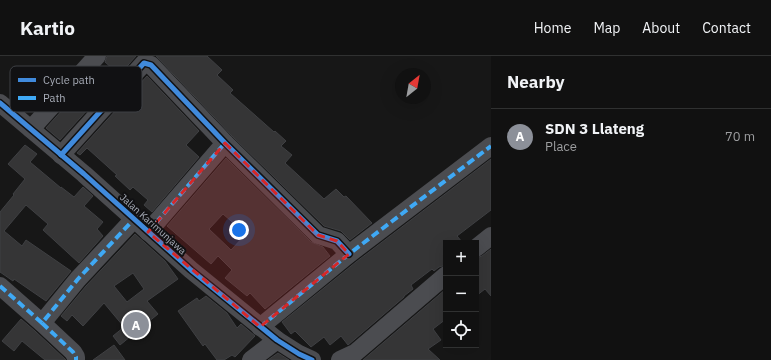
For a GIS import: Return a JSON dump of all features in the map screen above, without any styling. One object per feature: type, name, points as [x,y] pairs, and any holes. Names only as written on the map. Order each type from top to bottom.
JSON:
[{"type":"street","points":[[88,66],[97,56]]},
{"type":"street","points":[[141,66],[144,63],[151,65],[318,235],[337,241],[350,254]]},
{"type":"street","name":"Jalan Karimunjawa","points":[[1,106],[62,155],[191,270],[276,340],[306,357]]},
{"type":"street","points":[[31,129],[46,112]]},
{"type":"street","points":[[62,155],[100,112]]},
{"type":"street","points":[[148,232],[225,142]]},
{"type":"street","points":[[260,326],[350,254],[491,146]]},
{"type":"street","points":[[42,323],[78,279],[134,219]]},
{"type":"street","points":[[479,246],[491,236]]},
{"type":"street","points":[[340,360],[355,353],[445,276]]},
{"type":"street","points":[[0,286],[73,352],[76,356],[76,360]]},
{"type":"street","points":[[251,360],[276,340]]},
{"type":"highlighted area","points":[[225,143],[318,235],[337,241],[349,254],[260,327],[148,232]]},
{"type":"building","points":[[107,56],[136,56],[127,66],[110,66],[105,62]]},
{"type":"building","points":[[156,56],[207,56],[222,70],[217,75],[233,90],[230,93],[286,141],[281,146],[292,155],[285,163],[324,199],[336,189],[344,197],[346,196],[372,223],[350,240],[341,231],[324,226],[232,136]]},
{"type":"building","points":[[147,76],[199,131],[186,145],[199,157],[152,212],[144,205],[148,200],[133,187],[130,190],[115,176],[117,175],[87,148],[80,155],[77,153],[114,112],[142,112],[142,82]]},
{"type":"building","points":[[60,112],[85,112],[60,140],[46,128]]},
{"type":"building","points":[[25,145],[37,154],[30,162],[61,188],[74,197],[83,187],[93,196],[84,206],[103,222],[97,229],[103,236],[79,263],[43,230],[48,224],[26,205],[4,231],[22,246],[26,240],[71,271],[46,301],[14,279],[13,281],[0,272],[0,212],[25,179],[8,164]]},
{"type":"building","points":[[226,158],[311,242],[323,247],[330,256],[265,309],[250,293],[247,296],[225,278],[232,270],[218,256],[211,264],[167,226]],"holes":[[[223,214],[246,234],[231,250],[209,229]]]},
{"type":"building","points":[[491,159],[491,210],[457,236],[460,240],[443,240],[443,266],[434,271],[432,269],[411,285],[413,289],[348,345],[341,336],[330,345],[324,337],[311,347],[295,331],[291,334],[282,322],[356,262]]},
{"type":"building","points":[[135,234],[165,261],[178,279],[147,301],[158,314],[120,345],[113,336],[124,327],[104,303],[83,326],[72,315],[67,321],[61,316],[86,286]],"holes":[[[133,273],[144,289],[127,302],[114,286]]]},
{"type":"building","points":[[491,249],[491,296],[485,289],[479,294],[479,257]]},
{"type":"building","points":[[443,292],[443,321],[433,329],[441,340],[428,349],[440,360],[363,360]]},
{"type":"building","points":[[206,296],[227,313],[237,328],[241,324],[255,336],[235,357],[232,355],[224,360],[217,360],[205,344],[203,346],[178,311],[197,298],[199,301]]},
{"type":"building","points":[[21,319],[66,360],[45,360],[22,341],[14,351],[2,341]]},
{"type":"building","points":[[114,345],[125,360],[93,360]]},
{"type":"building","points":[[278,353],[289,360],[268,360]]},
{"type":"marked path","points":[[148,232],[225,143]]},
{"type":"marked path","points":[[260,327],[349,254],[491,146]]},
{"type":"marked path","points":[[0,286],[42,323],[78,279],[134,219]]},
{"type":"marked path","points":[[42,323],[73,352],[76,360]]},
{"type":"cycle path","points":[[141,66],[144,63],[151,65],[225,143],[318,235],[337,241],[349,254]]},
{"type":"cycle path","points":[[0,103],[10,111]]},
{"type":"cycle path","points":[[11,112],[84,174],[191,270],[277,340],[299,354],[312,360]]},
{"type":"cycle path","points":[[61,155],[100,112]]},
{"type":"place","name":"SDN 3 Llateng","points":[[136,325]]}]
